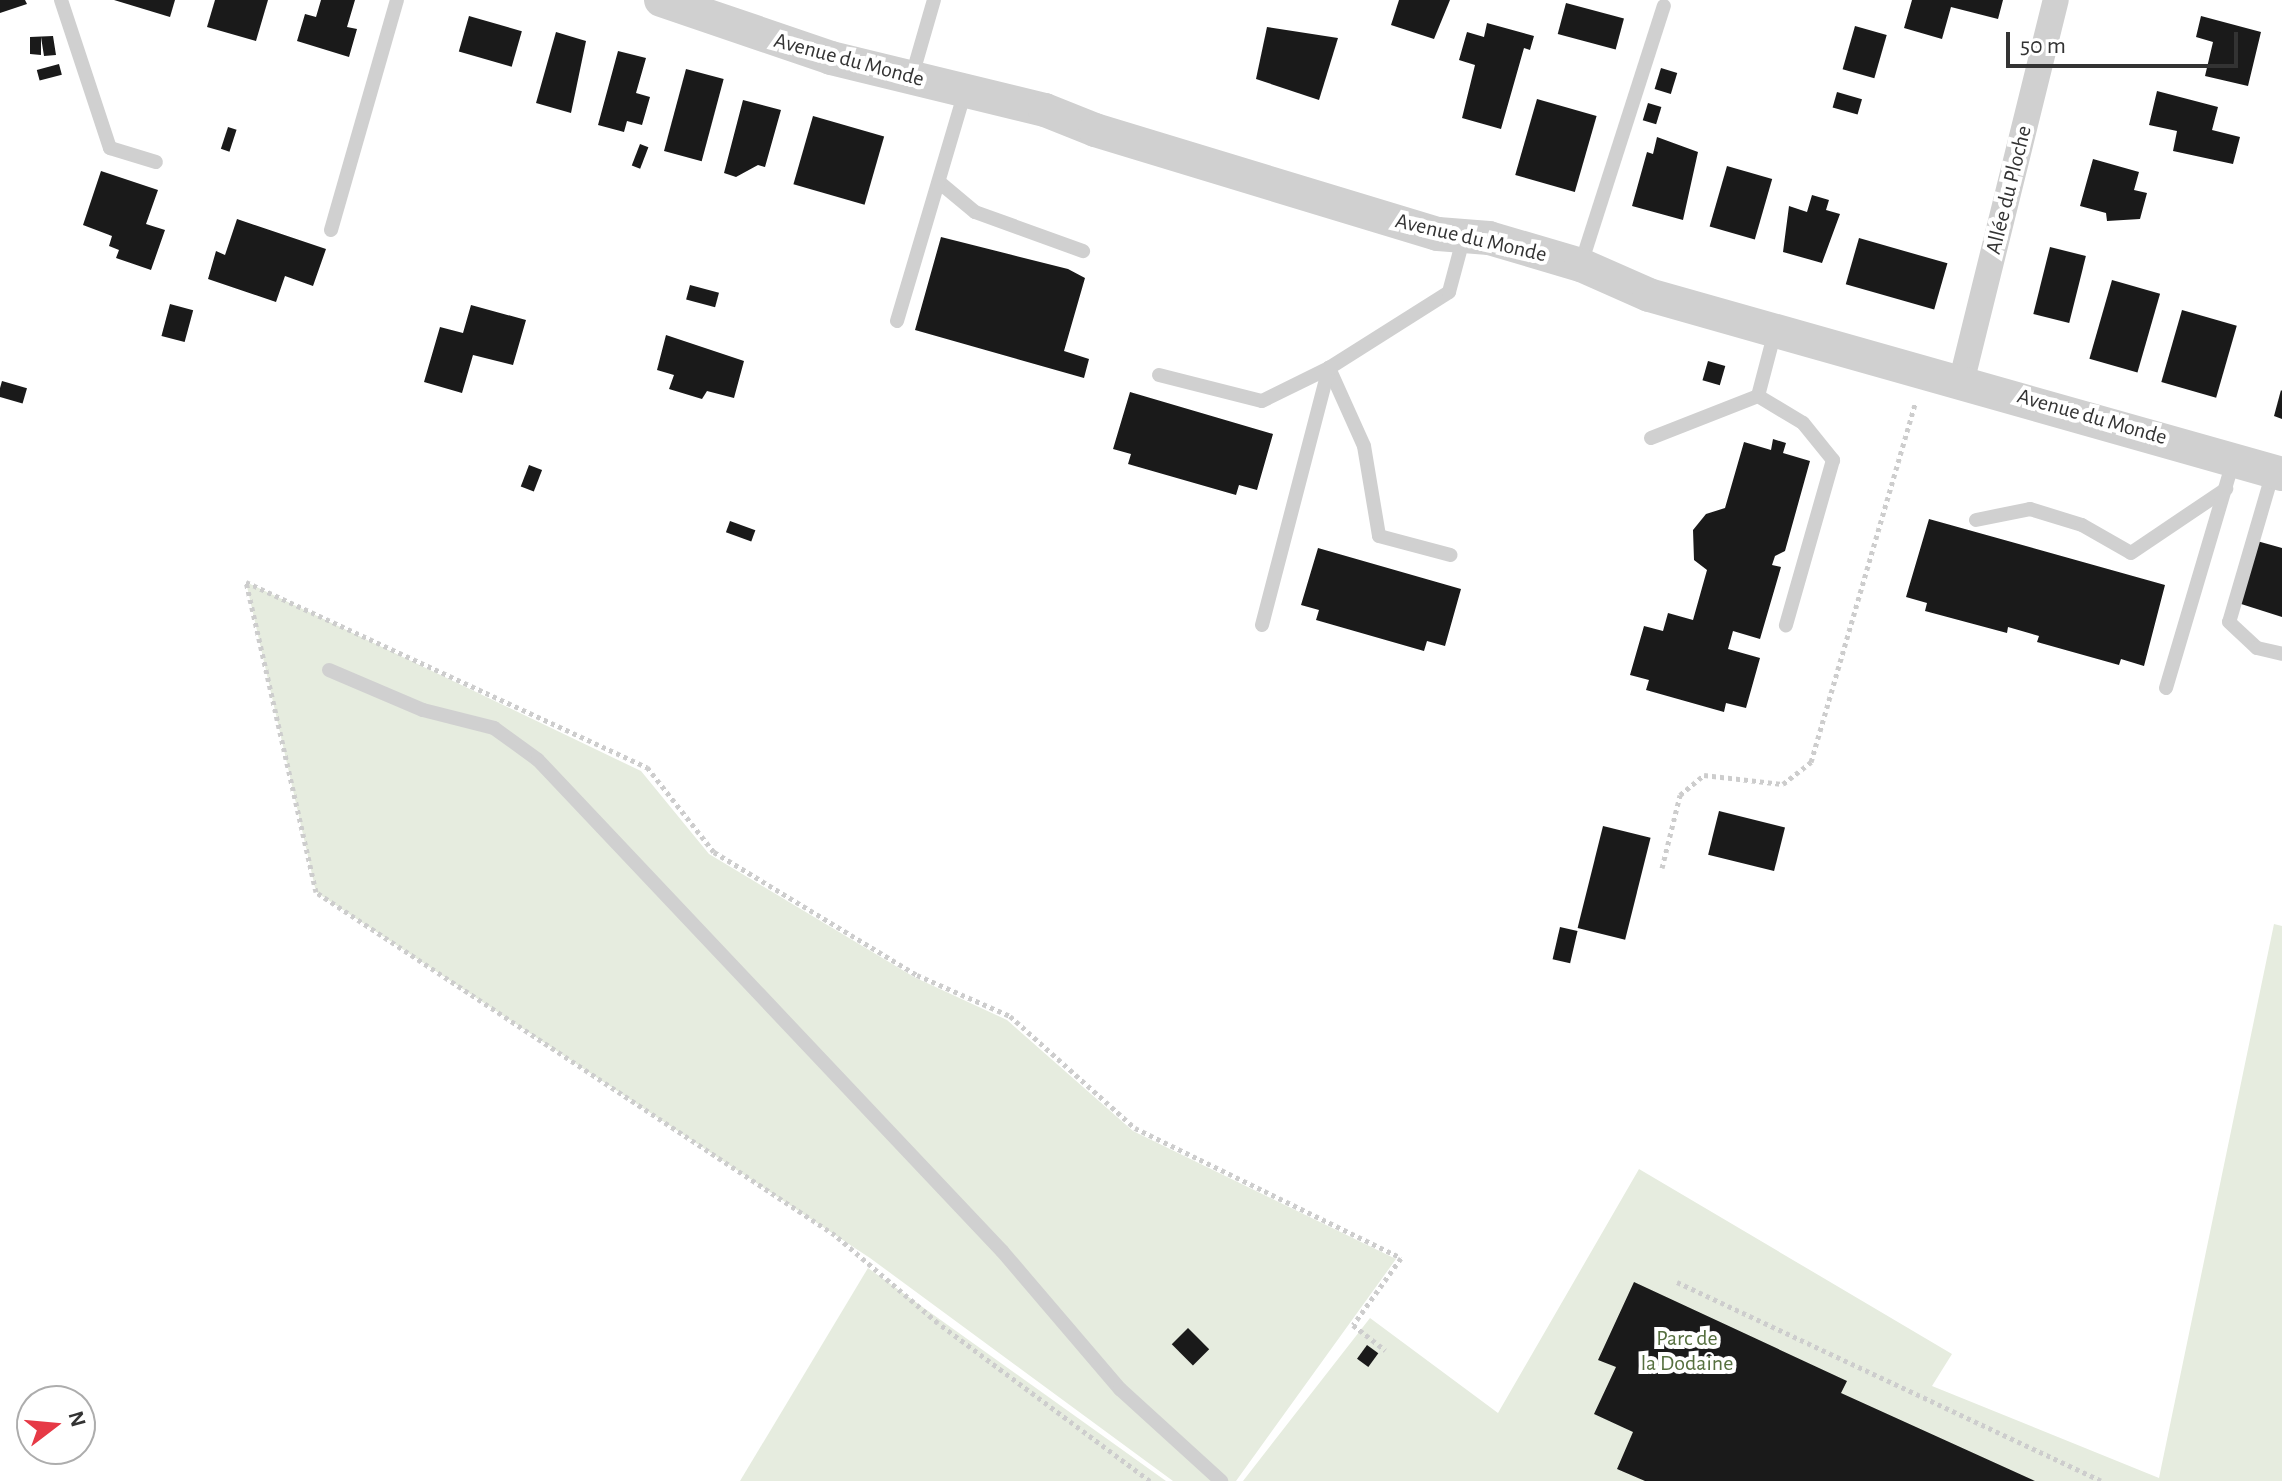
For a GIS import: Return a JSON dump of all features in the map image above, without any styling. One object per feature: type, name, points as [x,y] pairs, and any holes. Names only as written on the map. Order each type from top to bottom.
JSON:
[{"type":"street","name":"Avenue du Monde","points":[[661,0],[745,32],[912,78],[966,89],[1438,234],[1464,236],[1581,265],[1649,295],[1962,379],[2230,474],[2278,472]]},
{"type":"street","name":"Allée du Ploche","points":[[1962,379],[2056,0]]},
{"type":"lane","points":[[61,0],[110,148],[156,162]]},
{"type":"lane","points":[[331,230],[397,0]]},
{"type":"lane","points":[[912,78],[934,0]]},
{"type":"lane","points":[[1581,265],[1664,6]]},
{"type":"lane","points":[[897,321],[966,89]]},
{"type":"lane","points":[[939,182],[975,212],[1083,251]]},
{"type":"lane","points":[[1159,375],[1262,401],[1329,368],[1449,292],[1464,236]]},
{"type":"lane","points":[[1758,396],[1775,331]]},
{"type":"lane","points":[[1329,368],[1364,446],[1379,536],[1451,555]]},
{"type":"lane","points":[[1262,625],[1329,368]]},
{"type":"lane","points":[[1651,438],[1758,396]]},
{"type":"lane","points":[[1758,396],[1803,423],[1833,460],[1786,625]]},
{"type":"lane","points":[[2278,472],[2229,622],[2257,648],[2282,654]]},
{"type":"lane","points":[[1976,520],[2030,509],[2082,525],[2131,553],[2230,474]]},
{"type":"lane","points":[[2166,688],[2230,474]]},
{"type":"lane","points":[[329,670],[423,710],[494,728],[538,760],[1002,1251],[1120,1389],[1221,1481]]},
{"type":"path","points":[[1662,868],[1680,795],[1704,775],[1783,784],[1811,762],[1924,371]]},
{"type":"path","points":[[1677,1282],[2101,1481]]},
{"type":"green space","points":[[246,582],[641,771],[709,854],[914,977],[1007,1020],[1133,1131],[1396,1259],[1236,1481],[1173,1481],[870,1258],[316,892]]},
{"type":"green space","name":"Parc de la Dodaine","points":[[2274,924],[2282,926],[2282,1481],[1243,1481],[1370,1318],[1498,1413],[1639,1169],[1952,1354],[1932,1386],[2159,1478]]},
{"type":"green space","points":[[868,1268],[1166,1481],[740,1481]]},
{"type":"building","points":[[0,0],[25,0],[27,4],[0,13]]},
{"type":"building","points":[[114,0],[175,0],[170,17]]},
{"type":"building","points":[[215,0],[268,0],[256,41],[207,27]]},
{"type":"building","points":[[321,0],[355,0],[347,27],[357,29],[349,57],[297,41],[305,14],[316,17]]},
{"type":"building","points":[[1399,0],[1450,0],[1434,39],[1391,25]]},
{"type":"building","points":[[1912,0],[2003,0],[1998,19],[1951,7],[1942,39],[1904,28]]},
{"type":"building","points":[[1566,3],[1624,19],[1616,49],[1558,34]]},
{"type":"building","points":[[469,16],[522,31],[512,67],[459,52]]},
{"type":"building","points":[[2201,16],[2261,32],[2248,86],[2205,76],[2213,42],[2196,37]]},
{"type":"building","points":[[1487,23],[1534,36],[1530,50],[1524,48],[1501,129],[1462,118],[1475,65],[1459,60],[1467,32],[1484,37]]},
{"type":"building","points":[[1855,26],[1887,35],[1874,78],[1843,69]]},
{"type":"building","points":[[1267,27],[1338,38],[1319,100],[1256,79]]},
{"type":"building","points":[[556,32],[586,41],[571,113],[536,103]]},
{"type":"building","points":[[53,36],[56,55],[44,56],[41,37],[41,55],[30,54],[30,37]]},
{"type":"building","points":[[618,51],[646,58],[636,93],[650,97],[642,125],[627,121],[624,132],[598,125]]},
{"type":"building","points":[[59,64],[62,75],[40,81],[37,70]]},
{"type":"building","points":[[1661,68],[1677,73],[1671,94],[1655,89]]},
{"type":"building","points":[[686,69],[724,79],[702,161],[664,151]]},
{"type":"building","points":[[2157,91],[2218,107],[2212,130],[2240,137],[2233,164],[2173,151],[2177,131],[2149,125]]},
{"type":"building","points":[[1837,92],[1862,99],[1858,115],[1833,107]]},
{"type":"building","points":[[1537,99],[1597,116],[1575,192],[1515,175]]},
{"type":"building","points":[[743,100],[781,110],[765,167],[758,165],[736,177],[724,173]]},
{"type":"building","points":[[1648,103],[1661,107],[1656,124],[1643,120]]},
{"type":"building","points":[[813,116],[884,136],[865,205],[793,184]]},
{"type":"building","points":[[228,127],[237,130],[229,152],[221,149]]},
{"type":"building","points":[[1657,137],[1698,152],[1683,220],[1632,206],[1647,152],[1653,154]]},
{"type":"building","points":[[640,144],[648,147],[640,169],[632,165]]},
{"type":"building","points":[[2093,159],[2139,172],[2134,190],[2147,193],[2140,219],[2107,221],[2106,213],[2080,206]]},
{"type":"building","points":[[1727,166],[1772,179],[1755,240],[1710,227]]},
{"type":"building","points":[[101,171],[158,190],[146,224],[165,230],[151,270],[116,258],[119,250],[109,246],[112,236],[83,225]]},
{"type":"building","points":[[1812,195],[1829,200],[1826,210],[1840,214],[1822,263],[1783,252],[1789,206],[1807,212]]},
{"type":"building","points":[[237,219],[326,249],[313,286],[285,276],[276,302],[208,279],[216,251],[225,255]]},
{"type":"building","points":[[941,237],[1068,269],[1085,278],[1064,351],[1089,359],[1084,378],[915,330]]},
{"type":"building","points":[[1859,238],[1947,263],[1934,309],[1846,284]]},
{"type":"building","points":[[2050,247],[2086,256],[2069,323],[2033,314]]},
{"type":"building","points":[[2112,280],[2160,294],[2137,373],[2089,359]]},
{"type":"building","points":[[690,285],[719,293],[715,307],[686,299]]},
{"type":"building","points":[[170,304],[193,310],[185,342],[161,336]]},
{"type":"building","points":[[471,305],[526,320],[513,365],[473,355],[462,393],[424,382],[440,327],[463,333]]},
{"type":"building","points":[[2182,310],[2237,326],[2216,398],[2161,382]]},
{"type":"building","points":[[666,335],[744,361],[734,398],[707,391],[702,399],[669,389],[674,375],[657,370]]},
{"type":"building","points":[[1708,361],[1725,366],[1720,385],[1702,380]]},
{"type":"building","points":[[2,381],[27,388],[23,404],[0,397]]},
{"type":"building","points":[[2282,391],[2282,419],[2274,416]]},
{"type":"building","points":[[1130,392],[1273,434],[1257,490],[1239,485],[1236,495],[1128,464],[1131,454],[1113,449]]},
{"type":"building","points":[[1773,439],[1786,443],[1783,453],[1810,461],[1785,551],[1775,556],[1772,565],[1781,567],[1760,639],[1733,631],[1728,649],[1760,658],[1746,708],[1726,703],[1724,712],[1646,690],[1649,680],[1630,675],[1644,626],[1663,631],[1668,613],[1693,620],[1707,570],[1694,560],[1693,530],[1706,514],[1725,508],[1744,442],[1771,450]]},
{"type":"building","points":[[529,465],[542,470],[534,491],[521,486]]},
{"type":"building","points":[[1929,519],[2165,585],[2144,666],[2121,659],[2119,665],[2037,642],[2039,636],[2008,627],[2007,633],[1925,611],[1927,603],[1906,597]]},
{"type":"building","points":[[730,521],[755,530],[751,542],[726,532]]},
{"type":"building","points":[[2257,541],[2282,548],[2282,617],[2238,603]]},
{"type":"building","points":[[1318,548],[1461,589],[1445,646],[1427,641],[1424,651],[1316,620],[1319,610],[1301,605]]},
{"type":"building","points":[[1719,811],[1785,827],[1774,871],[1708,855]]},
{"type":"building","points":[[1603,826],[1651,838],[1625,940],[1578,928]]},
{"type":"building","points":[[1560,927],[1578,931],[1570,963],[1553,959]]},
{"type":"building","points":[[1634,1282],[1847,1381],[1841,1393],[2035,1481],[1645,1481],[1617,1469],[1633,1432],[1594,1414],[1616,1367],[1598,1360]]},
{"type":"building","points":[[1188,1328],[1209,1349],[1193,1365],[1172,1344]]},
{"type":"building","points":[[1367,1345],[1378,1353],[1368,1367],[1357,1359]]}]
